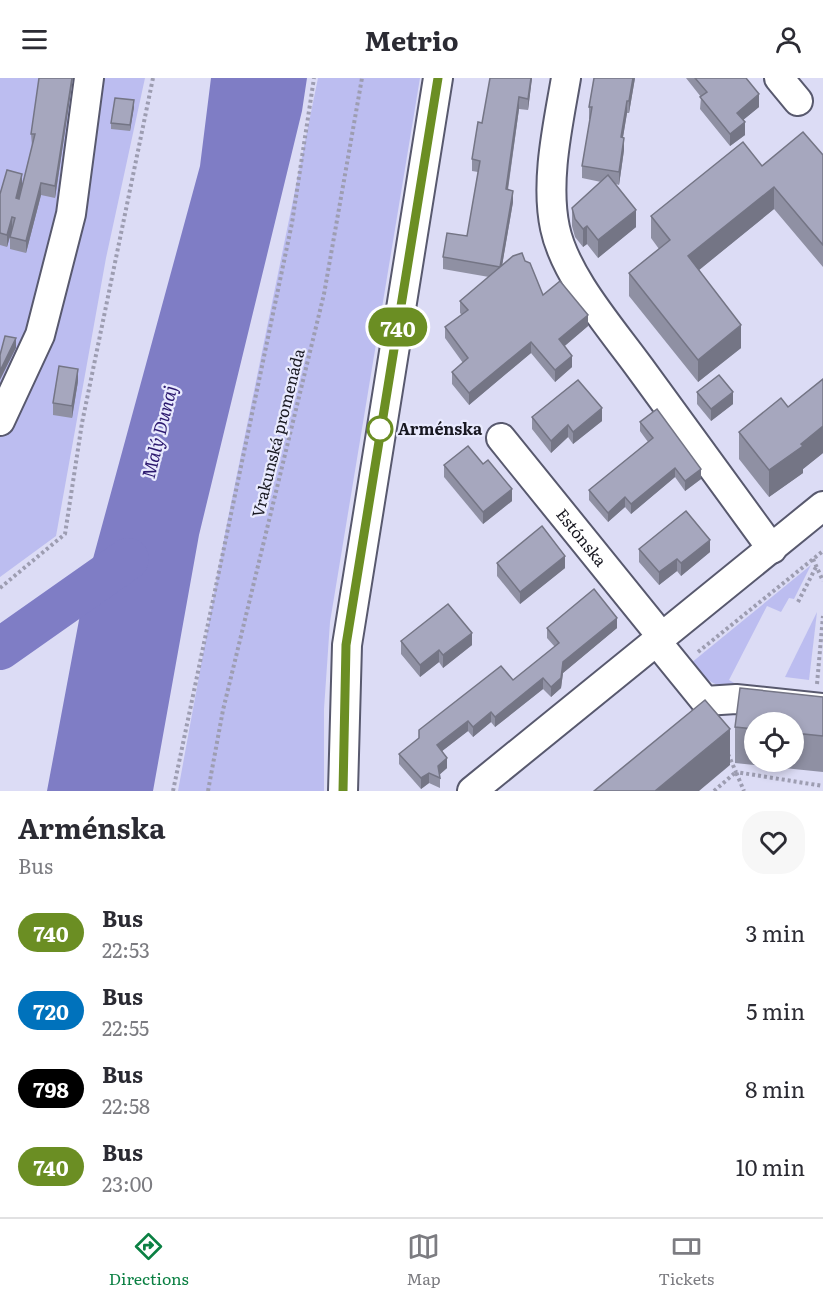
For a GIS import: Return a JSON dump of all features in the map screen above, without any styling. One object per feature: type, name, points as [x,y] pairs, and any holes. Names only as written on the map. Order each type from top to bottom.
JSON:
[{"type":"street","points":[[0,421],[40,335],[49,302],[71,214],[89,78]]},
{"type":"street","points":[[343,791],[346,645],[438,78]]},
{"type":"street","points":[[566,78],[553,181],[553,220],[559,243],[578,279],[607,321],[772,549]]},
{"type":"street","points":[[779,78],[798,101]]},
{"type":"street","name":"Estónska","points":[[501,438],[659,640],[678,667],[697,708],[736,699],[819,708]]},
{"type":"street","points":[[472,791],[823,506]]},
{"type":"path","points":[[0,588],[65,534],[82,423],[153,78]]},
{"type":"path","points":[[173,791],[292,223],[314,78]]},
{"type":"path","name":"Vrakunská promenáda","points":[[208,791],[223,710],[324,294],[362,78]]},
{"type":"path","points":[[678,667],[823,551]]},
{"type":"path","points":[[813,559],[823,581]]},
{"type":"path","points":[[798,602],[816,567]]},
{"type":"path","points":[[819,708],[823,616]]},
{"type":"path","points":[[727,752],[744,791]]},
{"type":"path","points":[[714,791],[736,772],[823,786]]},
{"type":"shaded area","points":[[0,78],[145,78],[106,258],[56,536],[0,577]]},
{"type":"shaded area","points":[[318,78],[420,78],[330,622],[324,709],[324,791],[178,791],[227,523]]},
{"type":"shaded area","points":[[811,565],[794,599],[789,598],[781,612],[767,606],[729,680],[743,688],[726,687],[713,683],[691,663]]},
{"type":"shaded area","points":[[817,612],[809,680],[785,677]]},
{"type":"water","name":"Malý Dunaj","points":[[211,78],[307,78],[302,111],[199,535],[153,791],[47,791],[85,588],[200,166]]},
{"type":"building","points":[[39,78],[72,78],[55,186],[41,183],[26,241],[10,237],[15,218],[12,217],[7,235],[0,233],[0,194],[7,170],[22,174],[16,198],[19,199],[35,134],[31,134]]},
{"type":"building","points":[[490,78],[531,78],[528,99],[519,97],[506,189],[513,191],[500,267],[443,257],[447,233],[467,236],[480,161],[472,159],[478,122],[482,123]]},
{"type":"building","points":[[594,78],[633,78],[621,137],[624,138],[619,172],[582,166],[592,107],[589,107]]},
{"type":"building","points":[[695,78],[746,78],[759,94],[737,113],[745,122],[730,134],[700,97],[707,92]]},
{"type":"building","points":[[115,98],[134,100],[130,125],[111,123]]},
{"type":"building","points":[[803,132],[823,155],[823,245],[774,187],[688,256],[741,325],[698,360],[629,273],[670,240],[651,216],[743,142],[762,166]]},
{"type":"building","points":[[608,175],[636,210],[598,240],[587,226],[583,229],[575,219],[572,208]]},
{"type":"building","points":[[522,253],[525,261],[530,263],[543,295],[560,281],[588,315],[559,339],[572,356],[555,370],[531,342],[469,393],[452,372],[468,358],[445,327],[468,310],[460,301],[513,256]]},
{"type":"building","points":[[5,336],[16,338],[0,371],[0,355]]},
{"type":"building","points":[[59,366],[78,369],[72,406],[53,403]]},
{"type":"building","points":[[719,375],[733,392],[711,409],[697,392]]},
{"type":"building","points":[[823,379],[823,426],[801,444],[803,446],[769,470],[739,432],[781,398],[788,407]]},
{"type":"building","points":[[578,380],[602,408],[573,432],[568,425],[551,441],[532,417]]},
{"type":"building","points":[[657,409],[701,469],[685,481],[675,468],[631,504],[625,497],[608,513],[589,490],[653,438],[640,422]]},
{"type":"building","points":[[468,446],[483,464],[488,460],[512,489],[483,512],[444,465]]},
{"type":"building","points":[[686,511],[710,540],[681,563],[677,559],[659,572],[639,549]]},
{"type":"building","points":[[542,526],[565,556],[520,592],[497,563]]},
{"type":"building","points":[[594,589],[617,618],[563,662],[561,678],[551,687],[543,678],[495,717],[491,712],[473,727],[468,721],[437,745],[447,758],[438,766],[440,778],[429,773],[421,778],[399,754],[419,738],[419,730],[501,666],[513,680],[559,643],[547,628]]},
{"type":"building","points":[[448,604],[472,633],[443,655],[439,650],[420,665],[401,641]]},
{"type":"building","points":[[740,688],[823,697],[823,736],[804,734],[804,712],[744,712],[744,728],[735,727]]},
{"type":"building","points":[[705,700],[730,729],[655,791],[594,791]]},
{"type":"waterway","points":[[0,649],[128,559]]},
{"type":"bus line","name":"740","points":[[343,791],[346,645],[438,78]]},
{"type":"place","name":"Arménska","points":[[380,429]]}]
